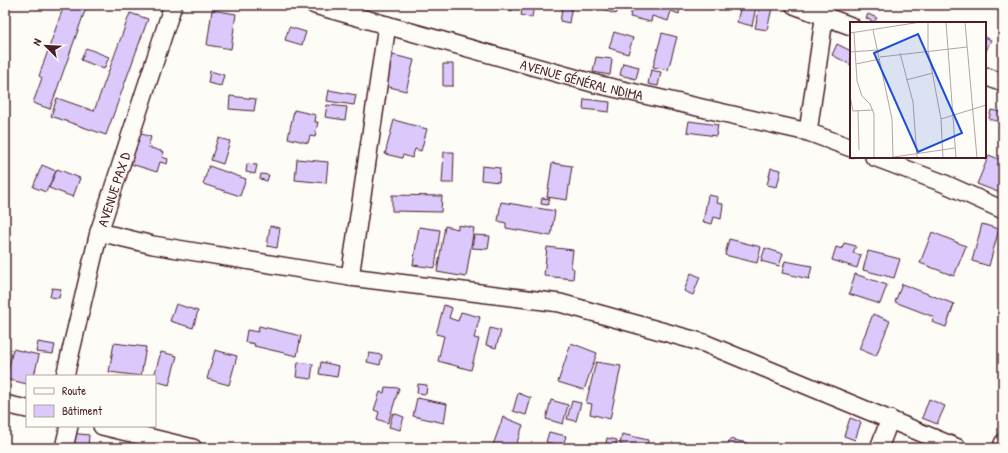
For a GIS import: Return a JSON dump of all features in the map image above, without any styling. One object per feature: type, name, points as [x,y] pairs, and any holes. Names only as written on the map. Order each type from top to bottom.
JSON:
[{"type":"street","name":"AVENUE PAX D","points":[[66,375],[98,232],[173,5]]},
{"type":"street","name":"AVENUE GÉNÉRAL NDIMA","points":[[315,5],[596,84],[808,132],[850,148]]},
{"type":"street","points":[[794,5],[826,11],[850,25]]},
{"type":"street","points":[[808,132],[826,11]]},
{"type":"street","points":[[350,277],[387,25]]},
{"type":"street","points":[[986,76],[1003,83]]},
{"type":"street","points":[[877,158],[943,184],[1003,210]]},
{"type":"street","points":[[98,232],[154,245],[350,277],[560,303],[704,343],[958,448]]},
{"type":"street","points":[[5,404],[26,409]]},
{"type":"street","points":[[879,448],[890,419]]},
{"type":"street","points":[[64,448],[69,427]]},
{"type":"street","points":[[106,427],[193,448]]},
{"type":"street","points":[[1002,448],[1003,443]]},
{"type":"building","points":[[64,5],[87,5],[50,109],[33,103],[42,78],[39,76]]},
{"type":"building","points":[[493,5],[514,5],[512,11]]},
{"type":"building","points":[[523,5],[534,5],[532,18],[521,15]]},
{"type":"building","points":[[563,5],[572,5],[569,23],[560,21]]},
{"type":"building","points":[[609,5],[620,5],[616,14],[606,11]]},
{"type":"building","points":[[633,5],[669,5],[680,8],[679,14],[671,11],[668,21],[652,16],[651,22],[630,17]]},
{"type":"building","points":[[741,5],[756,7],[752,26],[737,22]]},
{"type":"building","points":[[760,6],[772,8],[767,30],[755,28]]},
{"type":"building","points":[[212,10],[236,14],[231,49],[207,45]]},
{"type":"building","points":[[130,13],[148,19],[106,135],[51,116],[57,98],[94,111]]},
{"type":"building","points":[[868,14],[877,18],[874,22],[866,18]]},
{"type":"building","points":[[289,27],[306,32],[302,45],[285,40]]},
{"type":"building","points":[[614,32],[633,38],[628,54],[609,48]]},
{"type":"building","points":[[662,33],[677,37],[668,70],[653,67]]},
{"type":"building","points":[[986,38],[991,40],[986,51]]},
{"type":"building","points":[[837,44],[850,50],[850,64],[832,55]]},
{"type":"building","points":[[86,48],[109,57],[104,69],[81,60]]},
{"type":"building","points":[[393,55],[414,60],[406,91],[385,86]]},
{"type":"building","points":[[596,57],[612,59],[610,75],[593,72]]},
{"type":"building","points":[[623,63],[639,67],[636,79],[620,75]]},
{"type":"building","points":[[443,64],[453,64],[453,86],[443,86]]},
{"type":"building","points":[[651,70],[661,72],[658,86],[648,84]]},
{"type":"building","points":[[210,71],[224,75],[221,86],[208,83]]},
{"type":"building","points":[[329,90],[356,95],[354,105],[327,101]]},
{"type":"building","points":[[230,96],[256,99],[254,111],[229,109]]},
{"type":"building","points":[[584,99],[610,102],[609,112],[583,109]]},
{"type":"building","points":[[1002,104],[1003,123],[989,119],[991,110],[1000,112]]},
{"type":"building","points":[[327,105],[347,107],[345,120],[325,117]]},
{"type":"building","points":[[294,110],[316,115],[315,122],[318,122],[315,137],[310,136],[308,143],[288,138]]},
{"type":"building","points":[[394,120],[427,129],[421,151],[415,149],[412,158],[403,155],[402,158],[385,154]]},
{"type":"building","points":[[689,121],[718,125],[716,136],[687,132]]},
{"type":"building","points":[[136,132],[151,137],[148,147],[164,152],[162,157],[168,159],[167,164],[160,162],[157,172],[131,164],[133,160],[127,158],[131,147],[136,149],[138,143],[133,141]]},
{"type":"building","points":[[218,138],[230,141],[223,164],[211,160]]},
{"type":"building","points":[[444,152],[454,152],[453,183],[442,183]]},
{"type":"building","points":[[989,155],[1003,161],[1003,194],[977,184]]},
{"type":"building","points":[[297,159],[328,162],[326,183],[295,180]]},
{"type":"building","points":[[552,163],[572,166],[567,200],[547,197]]},
{"type":"building","points":[[247,164],[257,165],[255,174],[246,172]]},
{"type":"building","points":[[42,165],[56,171],[46,192],[33,187]]},
{"type":"building","points":[[209,166],[246,179],[240,196],[203,184]]},
{"type":"building","points":[[482,166],[500,168],[499,182],[481,180]]},
{"type":"building","points":[[771,168],[781,170],[777,187],[767,185]]},
{"type":"building","points":[[57,169],[80,178],[73,197],[49,188]]},
{"type":"building","points":[[261,174],[269,175],[267,181],[260,179]]},
{"type":"building","points":[[392,195],[442,196],[441,212],[392,211]]},
{"type":"building","points":[[708,195],[718,197],[717,203],[723,204],[721,219],[714,217],[712,224],[703,222]]},
{"type":"building","points":[[542,198],[550,199],[548,205],[541,204]]},
{"type":"building","points":[[501,202],[555,211],[551,236],[506,228],[506,223],[498,221]]},
{"type":"building","points":[[982,224],[999,229],[989,266],[972,261]]},
{"type":"building","points":[[458,225],[474,228],[466,277],[437,272],[445,226],[458,229]]},
{"type":"building","points":[[270,226],[280,228],[277,248],[267,246]]},
{"type":"building","points":[[419,227],[440,230],[435,268],[413,265]]},
{"type":"building","points":[[932,232],[966,246],[954,276],[920,263]]},
{"type":"building","points":[[474,235],[490,236],[488,249],[472,248]]},
{"type":"building","points":[[729,239],[761,247],[757,263],[725,255]]},
{"type":"building","points":[[844,243],[856,246],[853,253],[861,255],[857,268],[832,260],[836,247],[842,249]]},
{"type":"building","points":[[547,247],[573,250],[571,267],[574,269],[573,279],[544,276]]},
{"type":"building","points":[[765,248],[783,254],[779,266],[761,261]]},
{"type":"building","points":[[868,251],[900,259],[894,278],[863,270]]},
{"type":"building","points":[[785,261],[812,266],[809,279],[782,273]]},
{"type":"building","points":[[691,273],[700,277],[693,295],[684,291]]},
{"type":"building","points":[[855,274],[887,285],[880,304],[849,294]]},
{"type":"building","points":[[902,284],[954,304],[946,327],[932,322],[934,317],[895,302]]},
{"type":"building","points":[[52,288],[61,289],[59,298],[50,297]]},
{"type":"building","points":[[176,304],[198,311],[193,328],[170,321]]},
{"type":"building","points":[[444,305],[452,308],[449,318],[458,321],[461,312],[480,317],[474,338],[479,339],[471,370],[438,361],[444,336],[436,334]]},
{"type":"building","points":[[873,314],[890,321],[876,356],[859,349]]},
{"type":"building","points":[[259,326],[301,336],[297,356],[254,346],[255,344],[245,342],[247,330],[258,332]]},
{"type":"building","points":[[490,328],[501,331],[496,348],[486,345]]},
{"type":"building","points":[[38,342],[55,345],[53,354],[36,352]]},
{"type":"building","points":[[114,343],[146,347],[141,375],[109,372]]},
{"type":"building","points":[[571,343],[597,353],[584,390],[558,382]]},
{"type":"building","points":[[13,349],[39,355],[34,375],[26,375],[26,384],[6,379]]},
{"type":"building","points":[[215,350],[237,356],[229,385],[207,379]]},
{"type":"building","points":[[161,352],[177,356],[169,385],[156,381],[156,375],[154,375]]},
{"type":"building","points":[[369,353],[382,355],[380,365],[367,362]]},
{"type":"building","points":[[298,362],[313,364],[311,379],[296,377]]},
{"type":"building","points":[[321,362],[339,366],[337,377],[319,374]]},
{"type":"building","points":[[596,362],[621,366],[610,419],[590,414],[592,404],[586,403]]},
{"type":"building","points":[[418,384],[427,385],[426,394],[417,393]]},
{"type":"building","points":[[385,387],[399,388],[388,423],[377,419],[379,412],[374,410],[380,392],[384,393]]},
{"type":"building","points":[[518,393],[531,398],[526,415],[513,411]]},
{"type":"building","points":[[417,398],[447,404],[444,423],[413,416]]},
{"type":"building","points":[[929,399],[945,406],[937,424],[922,418]]},
{"type":"building","points":[[551,400],[568,405],[563,424],[546,419]]},
{"type":"building","points":[[572,401],[581,403],[576,421],[567,419]]},
{"type":"building","points":[[393,413],[404,417],[400,430],[389,427]]},
{"type":"building","points":[[503,417],[523,425],[515,448],[492,448]]},
{"type":"building","points":[[5,418],[10,419],[7,433],[5,433]]},
{"type":"building","points":[[850,418],[861,422],[855,440],[844,436]]},
{"type":"building","points":[[549,432],[566,436],[563,446],[546,442]]},
{"type":"building","points":[[70,433],[89,435],[88,448],[69,447]]},
{"type":"building","points":[[622,434],[648,440],[647,448],[620,445]]},
{"type":"building","points":[[607,438],[617,440],[615,446],[606,443]]},
{"type":"building","points":[[730,439],[747,443],[746,448],[727,448]]}]
